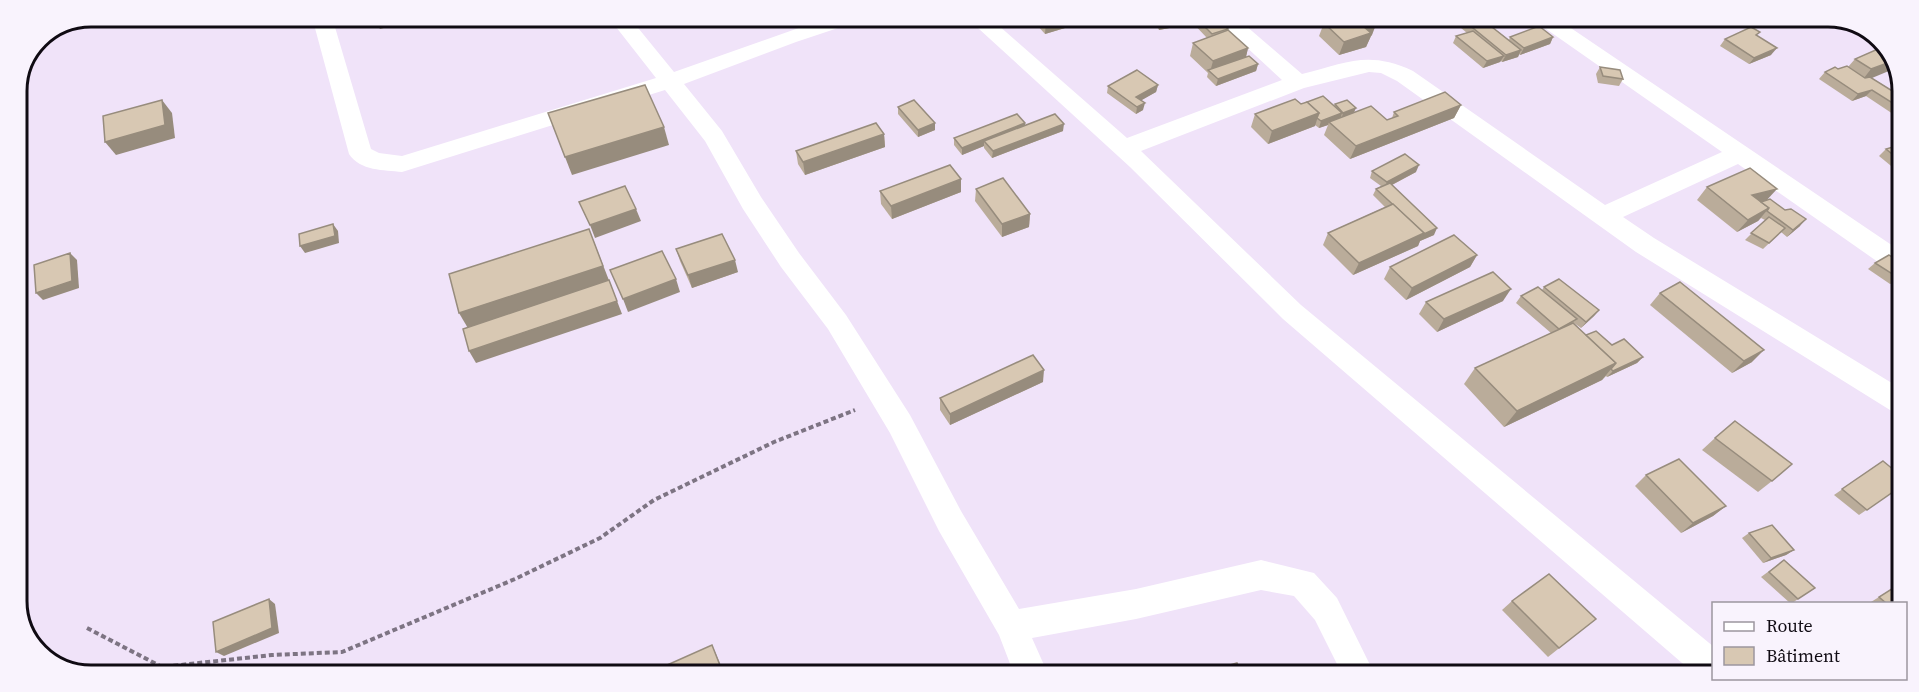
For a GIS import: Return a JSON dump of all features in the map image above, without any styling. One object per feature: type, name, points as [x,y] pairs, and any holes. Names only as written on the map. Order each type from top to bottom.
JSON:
[{"type":"street","points":[[325,27],[361,154],[375,161],[402,164],[668,82],[821,27]]},
{"type":"street","points":[[626,27],[714,137],[752,203],[790,260],[837,322],[900,424],[950,521],[1011,626],[1027,665]]},
{"type":"street","points":[[987,27],[1125,148],[1238,256],[1292,312],[1708,665]]},
{"type":"street","points":[[1235,27],[1299,82]]},
{"type":"street","points":[[1556,27],[1887,255]]},
{"type":"street","points":[[1125,148],[1299,82],[1369,65],[1386,67],[1405,76],[1645,245],[1892,397]]},
{"type":"street","points":[[1602,216],[1739,154]]},
{"type":"street","points":[[1011,626],[1136,604],[1261,574],[1303,583],[1326,609],[1354,665]]},
{"type":"path","points":[[180,665],[272,655],[342,652],[514,579],[600,538],[654,500],[774,442],[884,399]]},
{"type":"path","points":[[87,628],[158,665]]},
{"type":"building","points":[[1205,27],[1226,27],[1228,29],[1212,34]]},
{"type":"building","points":[[1328,27],[1364,27],[1371,33],[1344,42]]},
{"type":"building","points":[[1472,27],[1492,27],[1521,50],[1506,55]]},
{"type":"building","points":[[1540,27],[1553,37],[1524,48],[1510,37]]},
{"type":"building","points":[[1751,27],[1760,32],[1756,35],[1777,48],[1754,58],[1725,39]]},
{"type":"building","points":[[1228,30],[1248,48],[1213,61],[1193,43]]},
{"type":"building","points":[[1473,31],[1504,56],[1487,61],[1456,36]]},
{"type":"building","points":[[1877,50],[1886,64],[1871,69],[1855,59]]},
{"type":"building","points":[[1249,56],[1258,64],[1218,79],[1208,70]]},
{"type":"building","points":[[1847,66],[1865,78],[1870,77],[1892,91],[1892,103],[1872,90],[1858,94],[1825,72],[1835,67],[1838,69]]},
{"type":"building","points":[[1600,67],[1620,70],[1623,79],[1603,76]]},
{"type":"building","points":[[1137,70],[1158,85],[1136,97],[1145,103],[1137,107],[1108,86]]},
{"type":"building","points":[[645,85],[664,127],[565,157],[548,113]]},
{"type":"building","points":[[1445,92],[1461,105],[1356,146],[1329,122],[1371,106],[1387,120],[1398,116],[1394,112]]},
{"type":"building","points":[[1323,96],[1342,113],[1321,121],[1317,118],[1319,113],[1307,102]]},
{"type":"building","points":[[1295,99],[1301,104],[1307,102],[1319,113],[1272,131],[1255,114]]},
{"type":"building","points":[[162,100],[165,125],[105,142],[103,116]]},
{"type":"building","points":[[914,100],[935,123],[918,130],[898,107]]},
{"type":"building","points":[[1347,100],[1356,108],[1343,113],[1335,104]]},
{"type":"building","points":[[1017,114],[1025,123],[962,148],[954,138]]},
{"type":"building","points":[[1055,114],[1064,124],[993,151],[984,141]]},
{"type":"building","points":[[876,123],[884,134],[803,162],[796,151]]},
{"type":"building","points":[[1405,154],[1419,165],[1387,182],[1372,171]]},
{"type":"building","points":[[950,165],[961,179],[891,206],[880,191]]},
{"type":"building","points":[[1750,168],[1777,189],[1752,195],[1769,208],[1748,220],[1707,187]]},
{"type":"building","points":[[1003,178],[1030,214],[1002,224],[976,189]]},
{"type":"building","points":[[1390,183],[1437,228],[1424,234],[1376,189]]},
{"type":"building","points":[[625,186],[636,209],[590,225],[579,202]]},
{"type":"building","points":[[1770,199],[1785,210],[1791,209],[1806,219],[1793,230],[1767,211],[1769,208],[1761,202]]},
{"type":"building","points":[[1393,204],[1424,233],[1359,263],[1328,233]]},
{"type":"building","points":[[1769,217],[1785,228],[1769,243],[1751,233]]},
{"type":"building","points":[[333,224],[335,236],[300,246],[299,234]]},
{"type":"building","points":[[589,229],[603,266],[459,313],[449,274]]},
{"type":"building","points":[[722,234],[735,260],[688,275],[676,249]]},
{"type":"building","points":[[1454,235],[1477,255],[1412,288],[1390,267]]},
{"type":"building","points":[[662,251],[676,279],[623,299],[610,270]]},
{"type":"building","points":[[70,253],[72,281],[36,293],[34,265]]},
{"type":"building","points":[[1889,255],[1892,257],[1892,274],[1875,263]]},
{"type":"building","points":[[1493,272],[1511,289],[1444,319],[1426,302]]},
{"type":"building","points":[[1559,279],[1599,310],[1586,322],[1544,287]]},
{"type":"building","points":[[609,280],[617,301],[469,351],[463,329]]},
{"type":"building","points":[[1680,282],[1764,350],[1744,361],[1660,293]]},
{"type":"building","points":[[1538,287],[1577,319],[1559,329],[1521,296]]},
{"type":"building","points":[[1573,323],[1616,363],[1517,411],[1475,368]]},
{"type":"building","points":[[1596,331],[1612,345],[1624,339],[1643,357],[1613,371],[1611,369],[1616,363],[1586,335]]},
{"type":"building","points":[[1033,355],[1044,370],[950,414],[940,398]]},
{"type":"building","points":[[1735,421],[1792,464],[1772,481],[1715,438]]},
{"type":"building","points":[[1679,459],[1726,506],[1693,523],[1646,475]]},
{"type":"building","points":[[1883,461],[1892,468],[1892,493],[1867,510],[1842,489]]},
{"type":"building","points":[[1772,525],[1794,550],[1771,558],[1749,533]]},
{"type":"building","points":[[1784,560],[1815,588],[1798,599],[1769,572]]},
{"type":"building","points":[[1549,574],[1596,619],[1559,648],[1512,601]]},
{"type":"building","points":[[1892,589],[1892,602],[1885,602],[1879,597]]},
{"type":"building","points":[[269,599],[272,628],[216,652],[213,622]]},
{"type":"building","points":[[712,645],[720,665],[667,665]]}]
